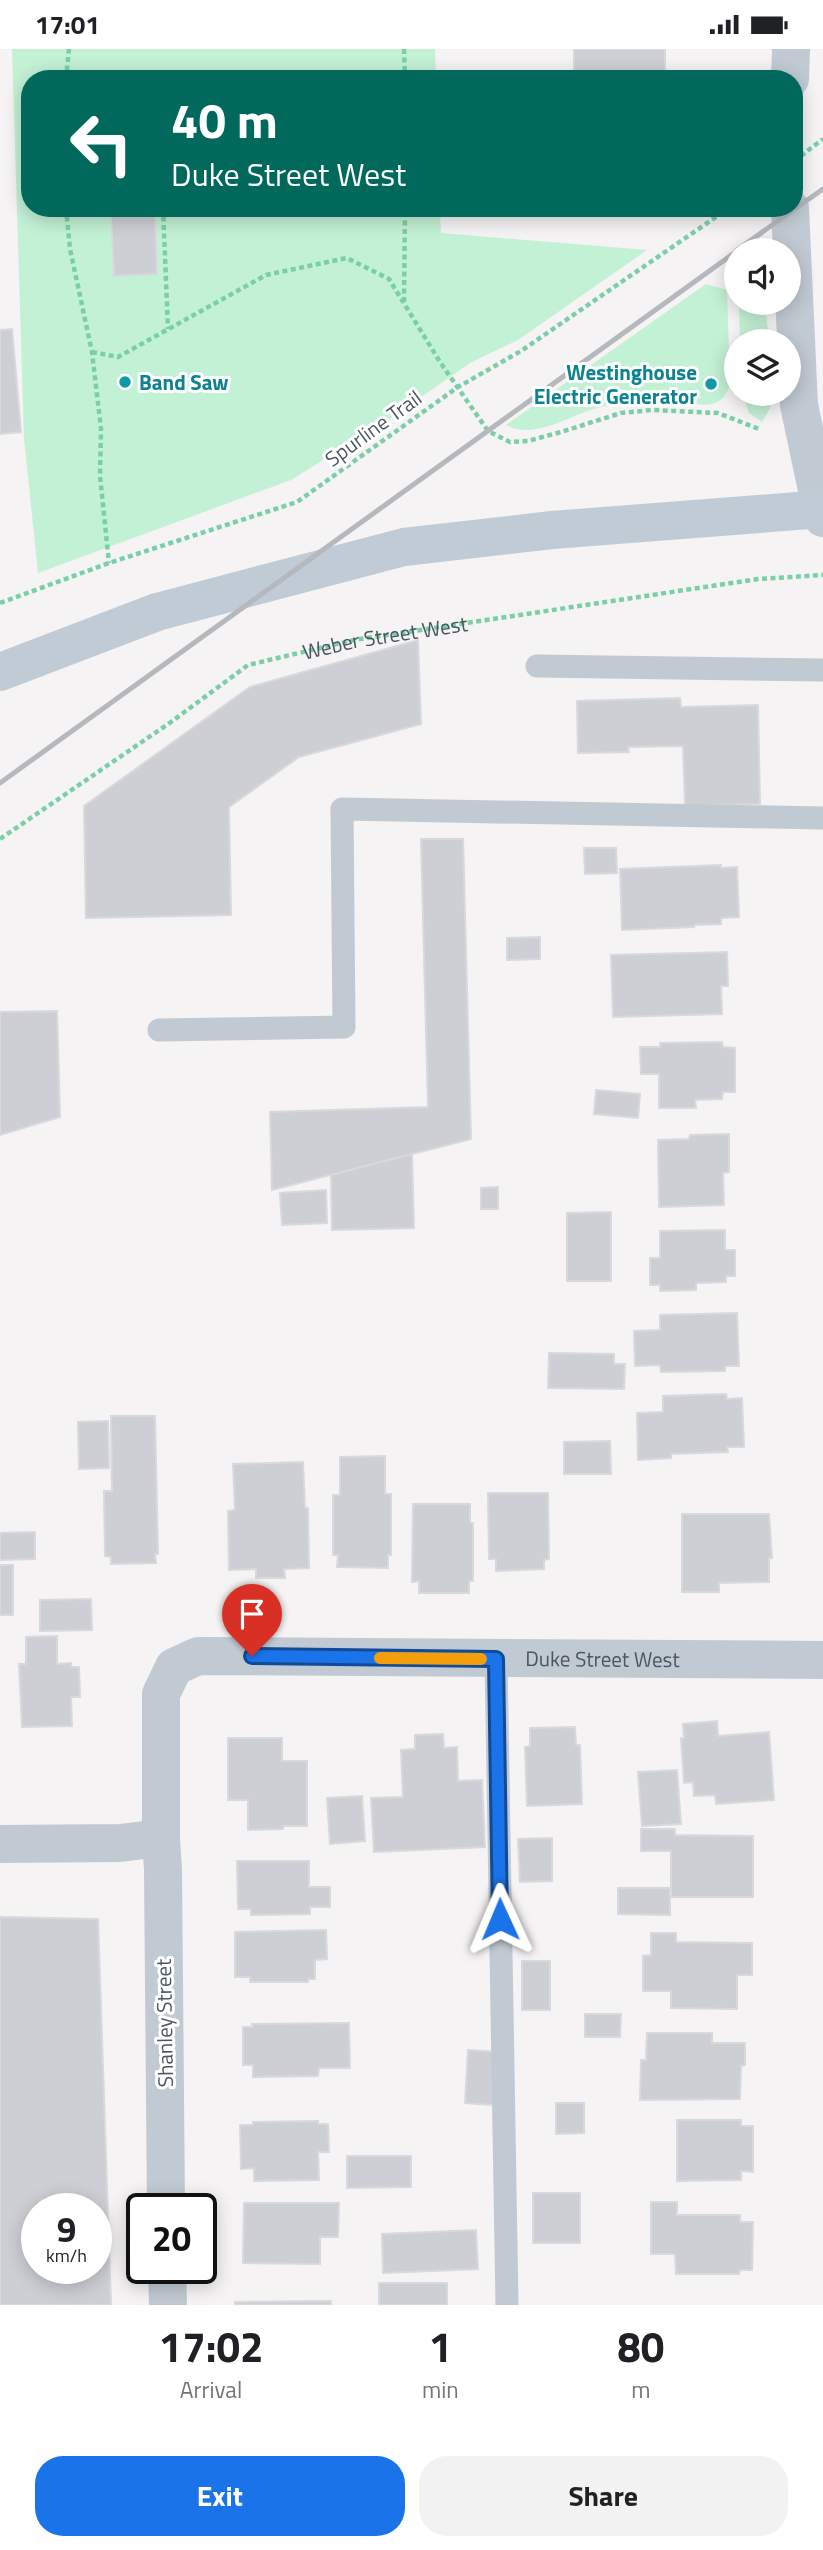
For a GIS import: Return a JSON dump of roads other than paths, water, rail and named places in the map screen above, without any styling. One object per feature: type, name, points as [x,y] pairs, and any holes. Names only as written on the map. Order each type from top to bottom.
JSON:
[{"type":"main road","points":[[0,672],[157,613],[404,547],[552,530],[823,512]]},
{"type":"street","points":[[790,70],[791,49]]},
{"type":"street","points":[[790,217],[799,405],[823,512]]},
{"type":"street","name":"Duke Street West","points":[[160,1837],[161,1694],[174,1667],[198,1655],[823,1660]]},
{"type":"street","points":[[0,1844],[120,1843],[160,1837]]},
{"type":"street","name":"Shanley Street","points":[[160,1837],[163,1870],[166,2193]]},
{"type":"street","points":[[167,2284],[167,2305]]},
{"type":"lane","points":[[537,666],[823,670]]},
{"type":"lane","points":[[159,1030],[344,1027],[342,809],[823,818]]},
{"type":"lane","points":[[496,1659],[507,2305]]},
{"type":"railway","points":[[803,203],[823,189]]},
{"type":"railway","points":[[754,238],[784,217]]},
{"type":"railway","points":[[0,783],[724,260]]},
{"type":"place","name":"Band Saw","points":[[125,382]]},
{"type":"place","name":"Westinghouse Electric Generator","points":[[711,384]]}]
